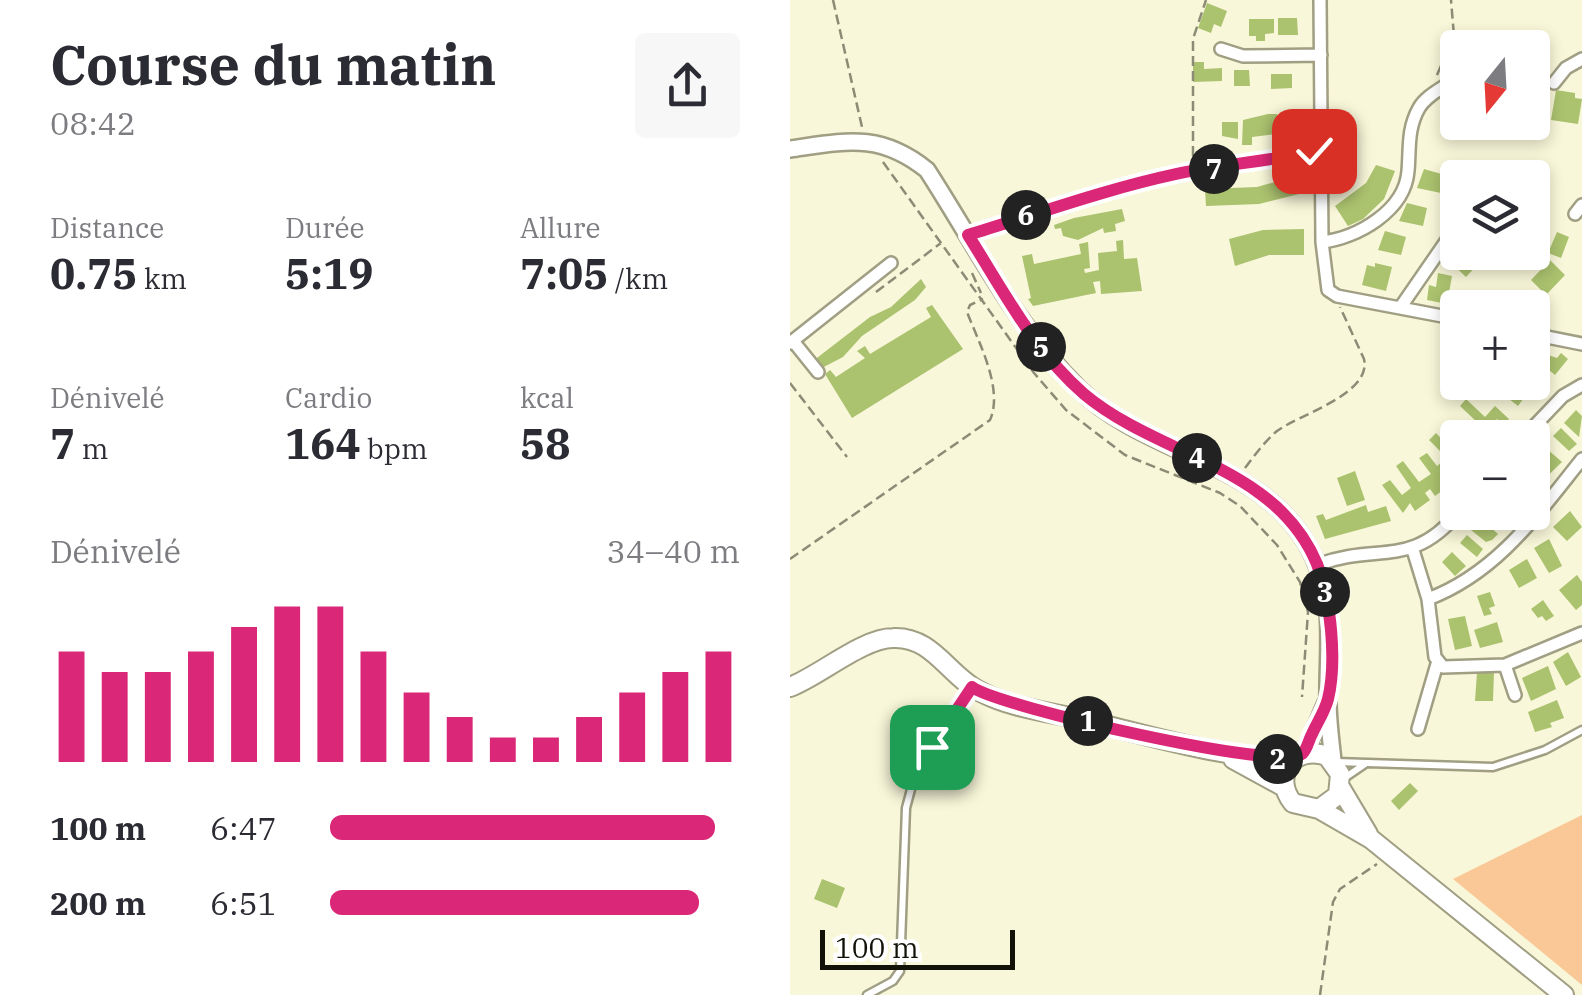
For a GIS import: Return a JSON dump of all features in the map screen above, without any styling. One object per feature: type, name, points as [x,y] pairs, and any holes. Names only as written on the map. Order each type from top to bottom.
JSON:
[{"type":"main road","points":[[790,687],[870,644],[897,637],[928,647],[972,687],[1016,704],[1195,746],[1269,759],[1319,753],[1337,773],[1370,839]]},
{"type":"main road","points":[[1195,746],[1237,760],[1284,788],[1301,808],[1318,809],[1370,839],[1564,995]]},
{"type":"main road","points":[[1284,788],[1285,772],[1298,756]]},
{"type":"main road","points":[[1318,809],[1333,801],[1337,773]]},
{"type":"street","points":[[1320,0],[1322,242],[1328,290],[1337,296],[1440,316]]},
{"type":"street","points":[[1222,49],[1243,56],[1321,55]]},
{"type":"street","points":[[1554,83],[1566,68],[1582,59]]},
{"type":"street","points":[[1322,242],[1356,234],[1378,220],[1396,199],[1408,174],[1408,142],[1416,113],[1422,103],[1440,90]]},
{"type":"street","points":[[790,149],[860,140],[906,153],[927,170],[1024,325],[1082,392],[1123,424],[1238,477],[1272,501],[1296,525],[1317,565],[1329,605],[1328,699],[1337,773]]},
{"type":"street","points":[[968,235],[1034,212],[1194,171],[1250,165],[1323,149]]},
{"type":"street","points":[[1400,308],[1440,250]]},
{"type":"street","points":[[818,372],[792,342],[891,263]]},
{"type":"street","points":[[1550,338],[1582,344]]},
{"type":"street","points":[[1541,420],[1563,396],[1582,384]]},
{"type":"street","points":[[1428,599],[1477,576],[1525,530],[1582,459]]},
{"type":"street","points":[[1317,565],[1350,555],[1413,550],[1443,530]]},
{"type":"street","points":[[1413,550],[1428,599],[1438,664],[1418,728]]},
{"type":"street","points":[[1438,664],[1450,668],[1504,666],[1581,635]]},
{"type":"street","points":[[1504,666],[1515,696]]},
{"type":"street","points":[[1298,756],[1328,699]]},
{"type":"lane","points":[[868,995],[893,981],[900,972],[906,808],[914,778],[972,687]]},
{"type":"lane","points":[[1337,773],[1366,763],[1493,767],[1545,750],[1582,730]]},
{"type":"lane","points":[[1337,773],[1366,763]]},
{"type":"path","points":[[833,0],[862,129]]},
{"type":"path","points":[[1194,171],[1192,39],[1206,0]]},
{"type":"path","points":[[1435,77],[1454,36],[1451,0]]},
{"type":"path","points":[[790,559],[990,420],[994,401],[990,375],[967,312],[970,305],[984,299],[971,270]]},
{"type":"path","points":[[1238,477],[1276,432],[1360,382],[1366,367],[1364,359],[1337,296]]},
{"type":"path","points":[[790,383],[847,458]]},
{"type":"path","points":[[1320,995],[1333,902],[1340,889],[1392,856]]},
{"type":"shaded area","points":[[1582,815],[1582,985],[1453,879]]},
{"type":"building","points":[[1207,3],[1227,11],[1221,27],[1214,24],[1211,33],[1198,28]]},
{"type":"building","points":[[1278,18],[1297,18],[1298,35],[1278,35]]},
{"type":"building","points":[[1249,19],[1274,19],[1274,33],[1265,34],[1265,41],[1256,41],[1256,36],[1249,36]]},
{"type":"building","points":[[1193,62],[1204,62],[1204,69],[1222,68],[1222,81],[1193,82]]},
{"type":"building","points":[[1234,70],[1249,70],[1250,86],[1234,86]]},
{"type":"building","points":[[1271,74],[1292,74],[1292,88],[1271,89]]},
{"type":"building","points":[[1556,90],[1575,93],[1575,98],[1582,99],[1578,124],[1551,120]]},
{"type":"building","points":[[1277,114],[1277,134],[1252,137],[1252,145],[1242,145],[1243,120]]},
{"type":"building","points":[[1222,122],[1238,122],[1238,139],[1222,136]]},
{"type":"building","points":[[1376,165],[1395,171],[1384,199],[1363,219],[1348,226],[1335,206],[1366,183]]},
{"type":"building","points":[[1424,169],[1440,174],[1440,193],[1417,188]]},
{"type":"building","points":[[1304,174],[1307,192],[1259,204],[1206,206],[1205,189],[1257,187]]},
{"type":"building","points":[[1407,203],[1427,208],[1423,226],[1399,221]]},
{"type":"building","points":[[1122,209],[1125,221],[1115,224],[1116,231],[1104,233],[1103,228],[1078,240],[1063,236],[1061,228],[1055,229],[1054,225],[1074,218]]},
{"type":"building","points":[[1304,229],[1304,255],[1269,255],[1235,266],[1229,239],[1263,230]]},
{"type":"building","points":[[1385,231],[1406,237],[1401,255],[1378,250]]},
{"type":"building","points":[[1557,232],[1569,237],[1561,258],[1550,254]]},
{"type":"building","points":[[1123,240],[1124,259],[1137,258],[1142,291],[1101,294],[1100,281],[1093,282],[1096,293],[1033,306],[1028,299],[1031,298],[1022,256],[1032,254],[1034,264],[1081,254],[1079,244],[1088,242],[1090,268],[1084,269],[1085,273],[1099,270],[1098,253],[1117,251],[1116,241]]},
{"type":"building","points":[[1550,260],[1565,275],[1550,291],[1541,290],[1531,280],[1540,270],[1550,270]]},
{"type":"building","points":[[1375,263],[1392,267],[1386,291],[1362,285],[1367,265],[1375,267]]},
{"type":"building","points":[[1438,273],[1452,276],[1450,290],[1440,290],[1440,303],[1427,300],[1429,285],[1436,287]]},
{"type":"building","points":[[921,279],[926,287],[915,300],[862,336],[843,357],[820,369],[813,361],[870,317],[891,307]]},
{"type":"building","points":[[932,305],[963,349],[852,418],[825,374],[830,370],[836,377],[865,358],[857,351],[865,346],[870,354],[931,317],[926,308]]},
{"type":"building","points":[[1561,353],[1568,359],[1555,375],[1550,371],[1550,355],[1557,358]]},
{"type":"building","points":[[1467,400],[1485,417],[1495,406],[1509,419],[1475,420],[1460,406]]},
{"type":"building","points":[[1576,410],[1582,416],[1579,437],[1564,423]]},
{"type":"building","points":[[1561,428],[1577,444],[1569,451],[1553,436]]},
{"type":"building","points":[[1436,433],[1440,451],[1429,440]]},
{"type":"building","points":[[1550,452],[1562,462],[1550,474]]},
{"type":"building","points":[[1427,453],[1437,466],[1440,464],[1440,492],[1435,496],[1430,489],[1425,493],[1430,500],[1415,511],[1410,503],[1403,513],[1382,485],[1390,480],[1402,495],[1411,488],[1396,466],[1403,461],[1419,482],[1431,474],[1419,458]]},
{"type":"building","points":[[1355,471],[1365,500],[1347,506],[1337,478]]},
{"type":"building","points":[[1366,505],[1368,512],[1386,506],[1391,521],[1325,539],[1316,516],[1323,514],[1326,520]]},
{"type":"building","points":[[1570,511],[1582,527],[1567,541],[1553,527]]},
{"type":"building","points":[[1471,530],[1494,530],[1498,534],[1486,542]]},
{"type":"building","points":[[1467,535],[1483,549],[1477,557],[1460,543]]},
{"type":"building","points":[[1549,539],[1562,566],[1549,573],[1534,548]]},
{"type":"building","points":[[1452,552],[1466,566],[1455,576],[1442,562]]},
{"type":"building","points":[[1527,559],[1537,578],[1519,588],[1509,570]]},
{"type":"building","points":[[1577,575],[1582,582],[1582,605],[1576,610],[1559,590]]},
{"type":"building","points":[[1490,592],[1495,606],[1489,608],[1492,614],[1484,616],[1477,596]]},
{"type":"building","points":[[1543,600],[1554,616],[1546,621],[1531,609]]},
{"type":"building","points":[[1465,616],[1472,646],[1455,650],[1448,619]]},
{"type":"building","points":[[1497,622],[1503,642],[1480,648],[1474,630]]},
{"type":"building","points":[[1568,652],[1581,677],[1566,686],[1553,662]]},
{"type":"building","points":[[1548,666],[1556,689],[1531,701],[1522,678]]},
{"type":"building","points":[[1477,672],[1494,672],[1493,701],[1475,701]]},
{"type":"building","points":[[1557,700],[1564,718],[1535,732],[1528,712]]},
{"type":"building","points":[[1410,783],[1418,791],[1399,810],[1391,801]]},
{"type":"building","points":[[822,879],[845,888],[837,908],[814,899]]},
{"type":"route","points":[[932,747],[972,687],[1016,704],[1195,746],[1269,759],[1294,759],[1304,754],[1328,699],[1329,605],[1317,565],[1296,525],[1272,501],[1238,477],[1123,424],[1082,392],[1024,325],[968,235],[1034,212],[1178,174],[1250,165],[1314,151]]}]
